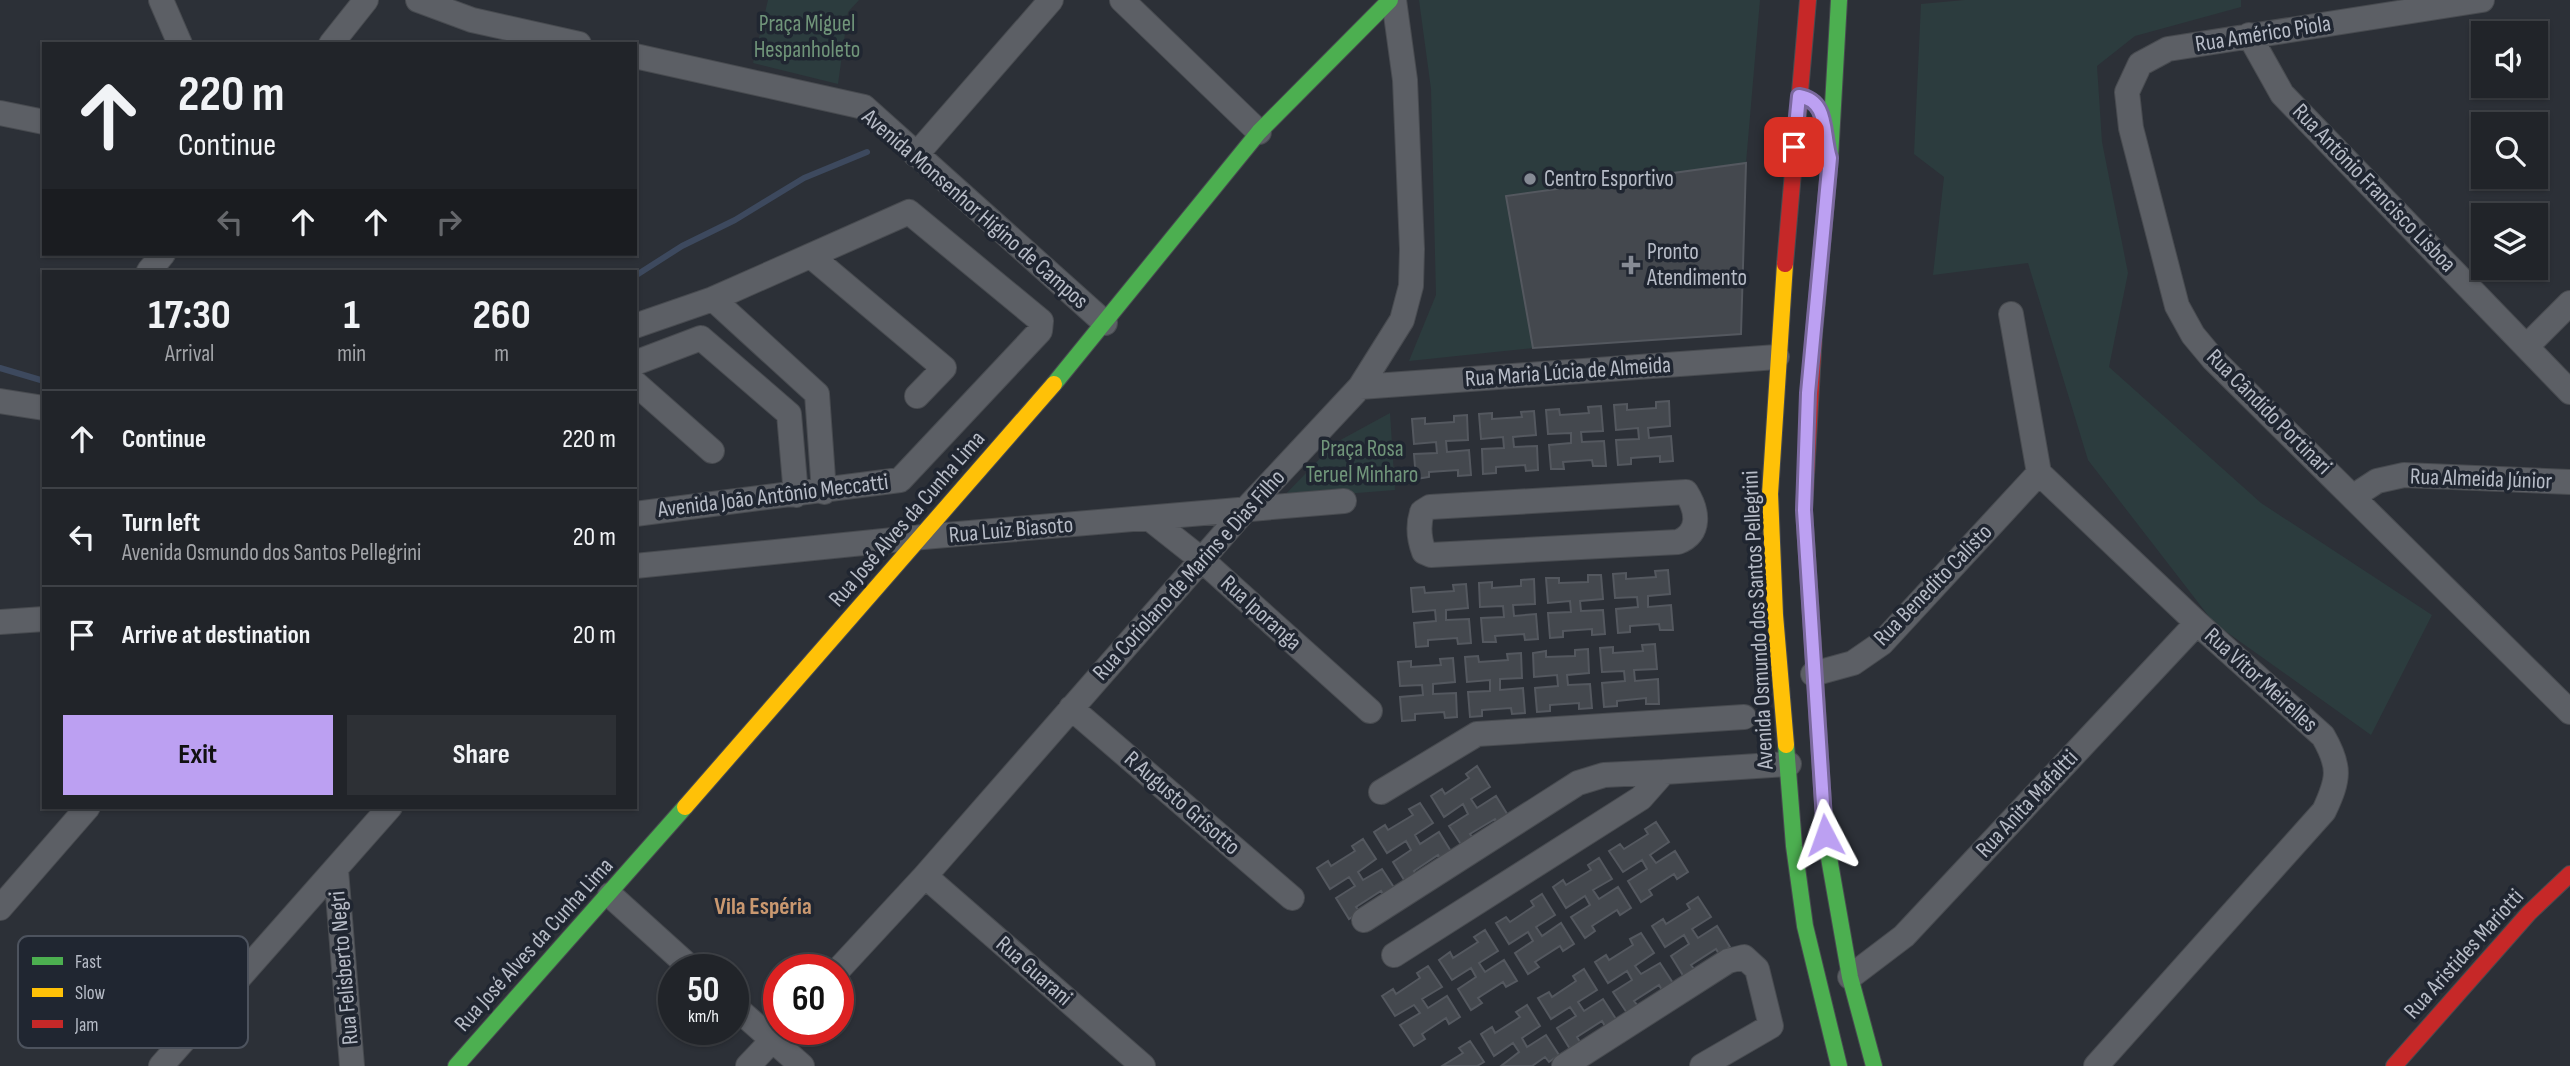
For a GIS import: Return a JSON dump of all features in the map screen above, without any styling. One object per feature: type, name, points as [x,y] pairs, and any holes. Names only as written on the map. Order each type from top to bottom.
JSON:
[{"type":"main road","name":"Rua José Alves da Cunha Lima","points":[[456,1066],[610,895],[923,537],[1105,323],[1259,132],[1392,0]]},
{"type":"main road","name":"Avenida Osmundo dos Santos Pellegrini","points":[[1808,0],[1777,357],[1770,494],[1775,615],[1794,846],[1805,926],[1839,1066]]},
{"type":"main road","points":[[1839,0],[1830,158],[1808,393],[1804,484],[1813,674],[1825,835],[1850,977],[1874,1066]]},
{"type":"main road","points":[[1799,96],[1810,98],[1818,104],[1830,158]]},
{"type":"main road","name":"Rua Aristides Mariotti","points":[[2394,1066],[2529,913],[2570,874]]},
{"type":"street","points":[[161,0],[179,42]]},
{"type":"street","points":[[333,42],[366,0]]},
{"type":"street","points":[[418,0],[472,20],[570,42]]},
{"type":"street","points":[[916,155],[1051,0]]},
{"type":"street","points":[[1122,0],[1259,132]]},
{"type":"street","name":"Rua Coriolano de Marins e Dias Filho","points":[[853,954],[925,876],[1246,509],[1360,387],[1402,320],[1411,286],[1405,80],[1392,0]]},
{"type":"street","name":"Rua Américo Piola","points":[[2168,49],[2482,0]]},
{"type":"street","name":"Rua Antônio Francisco Lisboa","points":[[2249,35],[2282,94],[2570,392]]},
{"type":"street","name":"Rua Cândido Portinari","points":[[2168,49],[2140,64],[2127,92],[2137,154],[2177,306],[2193,335],[2213,359],[2570,712]]},
{"type":"street","name":"Avenida Monsenhor Higino de Campos","points":[[637,56],[864,107],[1105,323]]},
{"type":"street","points":[[0,113],[42,122]]},
{"type":"street","name":"Avenida João Antônio Meccatti","points":[[637,325],[713,299],[909,212],[1041,321],[1040,331],[900,480],[824,492],[637,514]]},
{"type":"street","points":[[150,270],[161,256]]},
{"type":"street","points":[[811,256],[944,368],[917,396]]},
{"type":"street","points":[[701,338],[713,299],[817,394],[824,492]]},
{"type":"street","points":[[2527,346],[2570,303]]},
{"type":"street","points":[[2011,314],[2039,473]]},
{"type":"street","points":[[637,362],[701,338]]},
{"type":"street","points":[[701,338],[789,414],[796,495]]},
{"type":"street","name":"Rua Maria Lúcia de Almeida","points":[[1360,387],[1777,357]]},
{"type":"street","points":[[637,385],[712,451]]},
{"type":"street","points":[[0,401],[42,408]]},
{"type":"street","name":"Rua Benedito Calisto","points":[[1813,674],[1853,663],[1882,643],[2039,473]]},
{"type":"street","name":"Rua Vitor Meirelles","points":[[2039,473],[2197,623],[2323,736],[2336,758],[2336,786],[2324,811],[2096,1066]]},
{"type":"street","name":"Rua Almeida Júnior","points":[[2354,496],[2377,481],[2404,475],[2570,482]]},
{"type":"street","points":[[1686,492],[1695,505],[1695,527],[1689,537],[1678,542],[1431,555],[1424,552],[1421,544],[1419,521],[1422,512],[1430,507],[1686,492]]},
{"type":"street","name":"Rua Luiz Biasoto","points":[[637,566],[923,537],[1344,501]]},
{"type":"street","name":"Rua Iporanga","points":[[1149,518],[1202,560],[1370,711]]},
{"type":"street","points":[[0,622],[42,620]]},
{"type":"street","name":"Rua Anita Mafaltti","points":[[1850,977],[1904,936],[2197,623]]},
{"type":"street","name":"R Augusto Grisotto","points":[[1071,708],[1292,898]]},
{"type":"street","points":[[1381,792],[1478,734],[1744,717]]},
{"type":"street","points":[[1364,920],[1578,783],[1604,775],[1789,764]]},
{"type":"street","points":[[1394,954],[1642,798],[1664,772]]},
{"type":"street","points":[[0,908],[86,809]]},
{"type":"street","points":[[248,969],[388,809]]},
{"type":"street","name":"Rua Felisberto Negri","points":[[336,870],[352,1066]]},
{"type":"street","name":"Rua Guarani","points":[[925,876],[1143,1066]]},
{"type":"street","points":[[610,895],[675,954]]},
{"type":"street","points":[[1564,1066],[1728,961],[1744,957],[1757,969],[1771,1026],[1702,1066]]},
{"type":"street","points":[[748,1066],[767,1045]]},
{"type":"street","points":[[786,1045],[802,1066]]},
{"type":"street","points":[[161,1066],[177,1048]]},
{"type":"green space","name":"Praça Miguel Hespanholeto","points":[[768,0],[859,0],[848,12],[838,84],[753,63]]},
{"type":"green space","name":"Centro Esportivo","points":[[1419,0],[1760,0],[1746,163],[1506,196],[1533,348],[1409,361],[1436,295],[1431,89]]},
{"type":"green space","points":[[1965,0],[2241,0],[2241,7],[2135,36],[2097,66],[2102,142],[2128,273],[2109,367],[2261,503],[2432,615],[2371,735],[2214,623],[2088,460],[2028,263],[1933,275],[1944,177],[1914,154],[1921,4]]},
{"type":"green space","name":"Praça Rosa Teruel Minharo","points":[[1390,413],[1395,490],[1281,499],[1335,443]]},
{"type":"building","name":"Pronto Atendimento","points":[[1746,163],[1741,334],[1533,348],[1506,196]]},
{"type":"building","points":[[1669,401],[1670,426],[1648,428],[1649,438],[1671,436],[1673,461],[1660,462],[1660,456],[1631,458],[1631,464],[1618,465],[1616,440],[1639,439],[1638,428],[1616,430],[1614,405],[1627,404],[1627,410],[1656,408],[1656,402]]},
{"type":"building","points":[[1601,406],[1603,431],[1581,432],[1582,442],[1604,441],[1606,466],[1593,466],[1592,460],[1563,462],[1564,469],[1551,469],[1549,445],[1571,443],[1571,433],[1548,434],[1546,410],[1559,409],[1560,415],[1589,413],[1588,407]]},
{"type":"building","points":[[1534,411],[1536,435],[1513,437],[1514,447],[1537,446],[1538,470],[1526,471],[1525,465],[1496,467],[1496,473],[1483,474],[1482,449],[1504,448],[1503,437],[1481,439],[1479,414],[1492,413],[1492,419],[1522,417],[1521,412]]},
{"type":"building","points":[[1467,415],[1468,440],[1446,441],[1447,452],[1469,450],[1471,475],[1458,476],[1458,470],[1429,472],[1429,477],[1416,479],[1414,454],[1437,453],[1436,442],[1414,444],[1412,419],[1425,418],[1425,424],[1454,422],[1454,416]]},
{"type":"building","points":[[1668,570],[1670,594],[1648,596],[1648,607],[1671,605],[1673,630],[1660,630],[1659,624],[1630,626],[1630,632],[1618,633],[1616,609],[1638,607],[1637,597],[1615,598],[1613,574],[1626,573],[1626,579],[1656,577],[1655,571]]},
{"type":"building","points":[[1588,575],[1601,575],[1603,599],[1580,601],[1581,611],[1603,610],[1605,634],[1592,635],[1592,629],[1563,631],[1563,637],[1550,638],[1548,613],[1571,612],[1570,601],[1548,603],[1546,578],[1559,578],[1559,583],[1588,582]]},
{"type":"building","points":[[1534,579],[1535,604],[1513,605],[1514,616],[1536,614],[1538,639],[1525,640],[1524,634],[1495,636],[1496,642],[1483,642],[1481,618],[1504,617],[1503,606],[1480,607],[1479,583],[1492,582],[1492,588],[1521,586],[1521,580]]},
{"type":"building","points":[[1466,584],[1468,608],[1446,610],[1446,620],[1469,619],[1471,643],[1458,644],[1457,638],[1428,640],[1428,646],[1416,647],[1414,623],[1436,621],[1435,610],[1413,612],[1411,588],[1424,587],[1425,593],[1454,591],[1453,585]]},
{"type":"building","points":[[1655,644],[1657,669],[1634,670],[1635,681],[1658,679],[1659,704],[1646,704],[1646,698],[1617,701],[1617,706],[1604,707],[1602,683],[1625,681],[1624,671],[1602,672],[1600,648],[1613,647],[1613,653],[1643,651],[1642,645]]},
{"type":"building","points":[[1588,649],[1589,673],[1567,675],[1568,685],[1590,684],[1592,708],[1579,709],[1579,703],[1550,705],[1550,711],[1537,712],[1535,688],[1558,686],[1557,675],[1534,677],[1533,653],[1546,651],[1546,657],[1575,656],[1575,650]]},
{"type":"building","points":[[1521,653],[1522,678],[1500,679],[1500,690],[1523,688],[1525,713],[1512,714],[1511,708],[1482,710],[1482,716],[1470,717],[1468,692],[1490,691],[1490,680],[1467,682],[1465,657],[1478,656],[1479,662],[1508,660],[1507,654]]},
{"type":"building","points":[[1453,658],[1455,682],[1433,684],[1433,694],[1456,693],[1457,717],[1445,718],[1444,712],[1415,714],[1415,720],[1402,721],[1400,697],[1423,695],[1422,685],[1400,686],[1398,662],[1411,661],[1411,667],[1441,665],[1440,659]]},
{"type":"building","points":[[1477,766],[1490,787],[1471,799],[1477,808],[1496,796],[1509,817],[1498,824],[1495,819],[1470,834],[1474,839],[1462,846],[1449,826],[1468,814],[1463,804],[1444,817],[1431,796],[1442,789],[1445,794],[1469,778],[1466,774]]},
{"type":"building","points":[[1420,803],[1433,823],[1415,835],[1420,844],[1439,832],[1452,853],[1441,860],[1438,855],[1414,871],[1417,876],[1406,883],[1393,862],[1411,850],[1406,841],[1387,853],[1374,832],[1385,825],[1388,830],[1413,815],[1409,809]]},
{"type":"building","points":[[1656,822],[1669,842],[1650,855],[1656,863],[1675,851],[1688,872],[1677,879],[1674,874],[1649,890],[1652,895],[1641,902],[1628,881],[1647,869],[1642,860],[1623,872],[1609,851],[1620,844],[1624,849],[1648,834],[1645,829]]},
{"type":"building","points":[[1363,839],[1376,859],[1358,872],[1363,880],[1382,869],[1395,889],[1384,896],[1381,891],[1356,907],[1360,912],[1349,919],[1336,898],[1355,886],[1349,877],[1330,889],[1317,868],[1328,861],[1331,866],[1355,851],[1352,846]]},
{"type":"building","points":[[1599,858],[1612,879],[1593,890],[1599,899],[1618,887],[1631,908],[1620,915],[1617,910],[1592,926],[1595,931],[1585,938],[1571,917],[1590,905],[1585,896],[1566,908],[1553,887],[1563,880],[1566,885],[1591,870],[1588,865]]},
{"type":"building","points":[[1542,894],[1555,915],[1536,927],[1542,936],[1561,923],[1574,944],[1563,951],[1560,946],[1535,962],[1539,967],[1528,974],[1515,953],[1533,941],[1528,932],[1509,944],[1496,923],[1506,917],[1510,922],[1534,906],[1531,901]]},
{"type":"building","points":[[1698,897],[1711,917],[1692,929],[1698,938],[1717,926],[1730,947],[1719,954],[1716,949],[1691,965],[1695,970],[1684,977],[1671,956],[1689,944],[1684,935],[1665,947],[1652,926],[1663,919],[1666,924],[1690,909],[1687,904]]},
{"type":"building","points":[[1485,930],[1498,951],[1479,963],[1485,972],[1504,960],[1517,981],[1506,987],[1503,982],[1478,998],[1482,1003],[1471,1010],[1458,989],[1476,977],[1471,968],[1452,980],[1439,960],[1450,952],[1453,958],[1478,942],[1474,937]]},
{"type":"building","points":[[1641,933],[1654,953],[1635,966],[1641,974],[1660,963],[1673,983],[1662,990],[1659,985],[1634,1001],[1638,1006],[1627,1013],[1613,992],[1632,980],[1627,971],[1608,983],[1595,962],[1606,955],[1609,960],[1633,945],[1630,939]]},
{"type":"building","points":[[1428,966],[1442,987],[1422,999],[1428,1008],[1447,996],[1460,1017],[1449,1024],[1446,1018],[1422,1034],[1425,1039],[1414,1046],[1400,1025],[1420,1013],[1414,1005],[1395,1016],[1382,996],[1393,989],[1396,994],[1420,978],[1417,973]]},
{"type":"building","points":[[1584,969],[1597,990],[1578,1002],[1584,1011],[1603,999],[1616,1019],[1605,1026],[1602,1021],[1577,1037],[1580,1042],[1570,1049],[1557,1028],[1576,1016],[1570,1007],[1551,1019],[1538,998],[1549,992],[1552,997],[1576,981],[1573,976]]},
{"type":"building","points":[[1527,1005],[1540,1026],[1522,1038],[1527,1047],[1546,1035],[1559,1055],[1549,1062],[1545,1057],[1532,1066],[1501,1066],[1519,1052],[1513,1043],[1494,1056],[1481,1034],[1492,1027],[1495,1033],[1520,1017],[1516,1012]]},
{"type":"building","points":[[1470,1041],[1484,1062],[1477,1066],[1442,1066],[1463,1053],[1459,1048]]},
{"type":"waterway","points":[[637,275],[682,246],[735,220],[804,178],[867,152]]},
{"type":"waterway","points":[[0,368],[42,380]]},
{"type":"traffic: fast","points":[[1054,384],[1259,132],[1390,0]]},
{"type":"traffic: fast","points":[[1814,334],[1830,158],[1839,0]]},
{"type":"traffic: fast","points":[[1815,676],[1825,835],[1850,977],[1874,1066]]},
{"type":"traffic: fast","points":[[1786,745],[1794,846],[1805,926],[1839,1066]]},
{"type":"traffic: fast","points":[[456,1066],[685,807]]},
{"type":"traffic: slow","points":[[1785,264],[1770,494],[1775,615],[1786,745]]},
{"type":"traffic: slow","points":[[685,807],[1054,384]]},
{"type":"traffic: jam","points":[[1785,264],[1808,0]]},
{"type":"traffic: jam","points":[[1814,334],[1804,510],[1815,676]]},
{"type":"traffic: jam","points":[[2394,1066],[2529,913],[2570,874]]},
{"type":"place","name":"Centro Esportivo","points":[[1530,179]]},
{"type":"place","name":"Pronto Atendimento","points":[[1631,265]]},
{"type":"district","name":"Vila Espéria","points":[[763,906]]},
{"type":"route","points":[[1794,147],[1799,96],[1810,98],[1818,104],[1822,114],[1823,137],[1830,158],[1808,393],[1804,510],[1808,606],[1825,835]]}]
